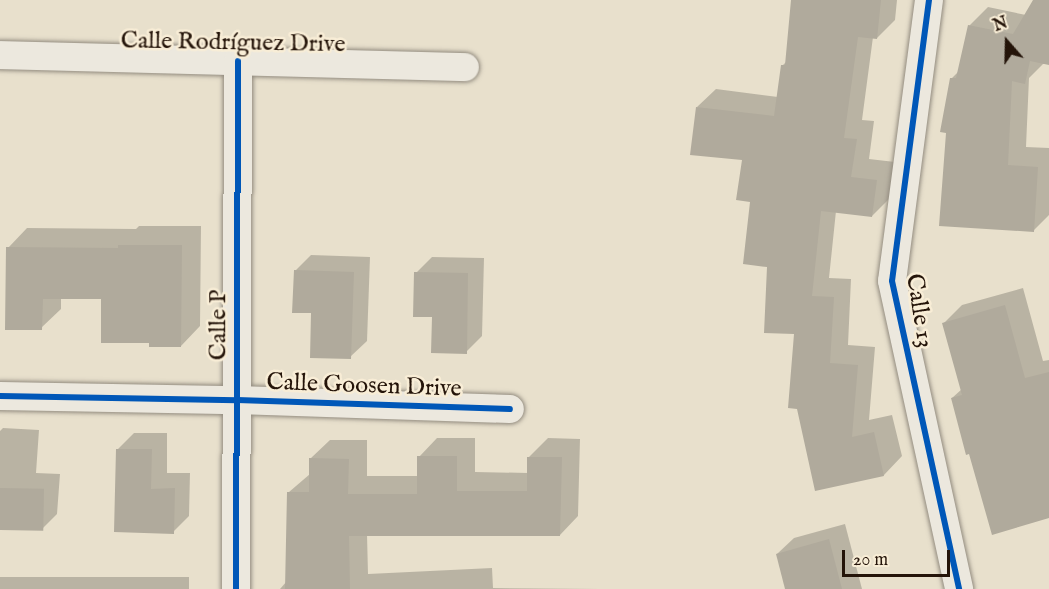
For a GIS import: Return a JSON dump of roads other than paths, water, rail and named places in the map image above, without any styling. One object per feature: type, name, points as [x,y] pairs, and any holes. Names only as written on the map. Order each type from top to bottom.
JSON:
[{"type":"street","name":"Calle 13","points":[[929,0],[892,281],[959,589]]},
{"type":"street","name":"Calle Rodríguez Drive","points":[[0,56],[465,67]]},
{"type":"street","name":"Calle P","points":[[236,589],[238,61]]},
{"type":"street","name":"Calle Goosen Drive","points":[[0,396],[237,400],[510,409]]}]
